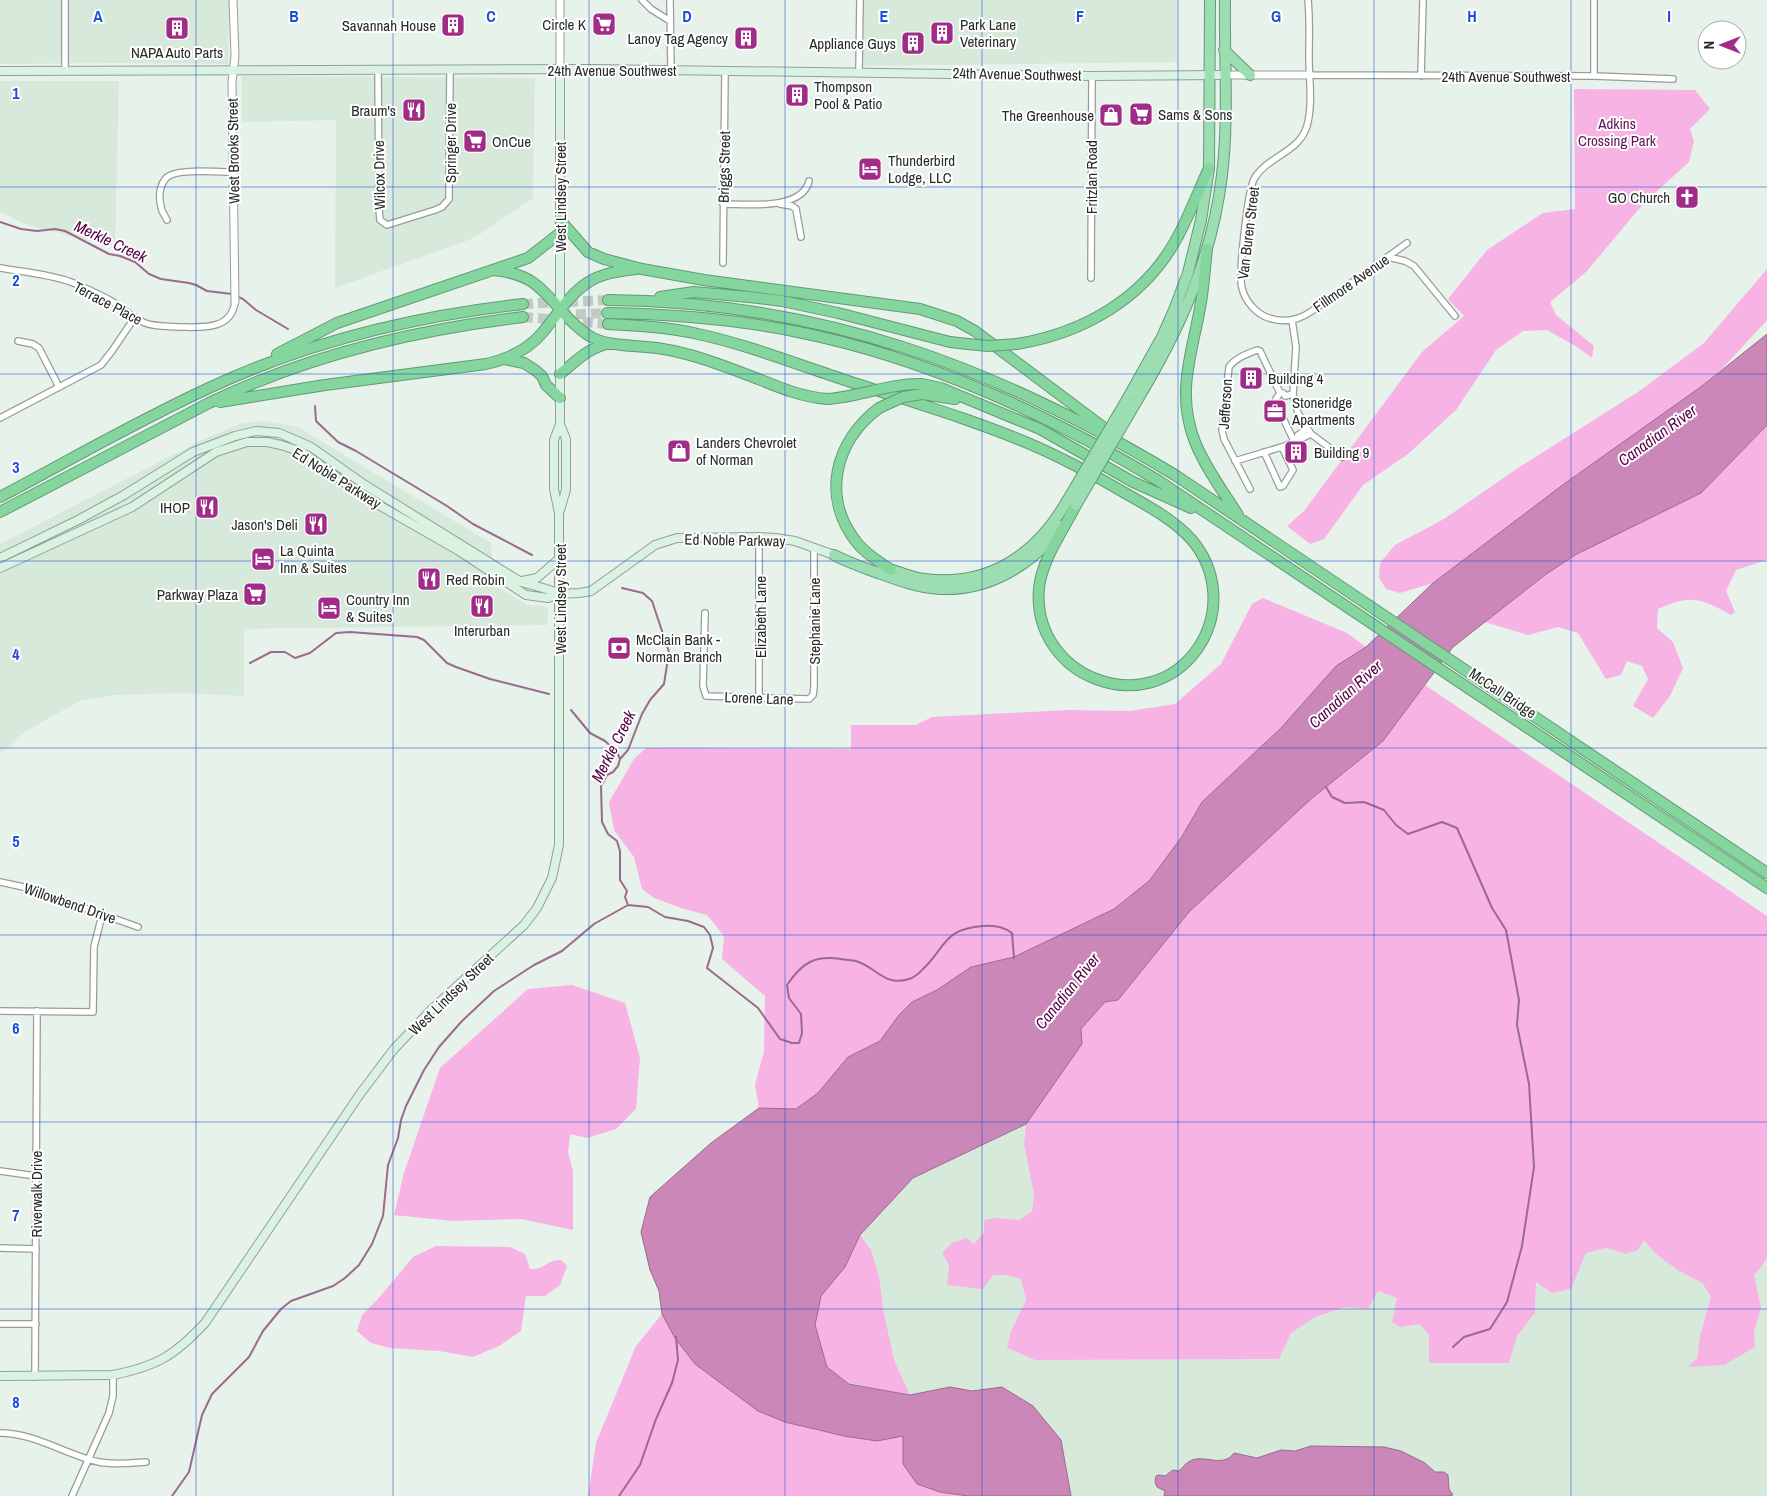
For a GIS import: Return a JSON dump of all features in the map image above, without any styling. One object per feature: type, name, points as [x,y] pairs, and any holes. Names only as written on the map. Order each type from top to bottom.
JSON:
[{"type":"highway","points":[[834,555],[848,563],[913,585],[940,589],[977,585],[1004,575],[1028,561],[1059,530],[1071,503],[1132,400],[1162,337],[1188,273],[1201,220],[1209,168],[1208,74],[1210,0]]},
{"type":"highway","points":[[1132,400],[1155,370],[1179,324],[1200,271],[1216,212],[1222,173],[1224,142],[1226,0]]},
{"type":"highway","points":[[1224,50],[1250,75]]},
{"type":"highway","points":[[636,300],[694,292],[749,296],[807,306],[950,342],[988,346],[1017,344],[1052,337],[1098,317],[1129,296],[1157,266],[1176,240],[1209,168]]},
{"type":"highway","points":[[560,220],[588,252],[604,259],[704,280],[912,308],[939,314],[957,321],[975,331],[1131,449]]},
{"type":"highway","points":[[0,497],[158,413],[230,379],[337,323],[534,255],[546,243],[560,234]]},
{"type":"highway","points":[[1207,249],[1201,302],[1186,373],[1188,413],[1194,440],[1207,466],[1242,520]]},
{"type":"highway","points":[[209,403],[325,385],[486,364],[504,359],[536,340],[560,308],[579,289],[596,279],[617,272],[642,268]]},
{"type":"highway","points":[[494,270],[526,277],[541,287],[584,333],[595,339],[610,343],[656,348],[692,355],[794,393],[827,399],[904,385],[957,399],[1013,418],[1056,438],[1133,482],[1221,522]]},
{"type":"highway","points":[[608,300],[636,300],[714,306],[780,315],[856,332],[931,355],[1001,383],[1073,417],[1131,449]]},
{"type":"highway","points":[[230,379],[314,347],[372,330],[442,315],[523,304]]},
{"type":"highway","points":[[607,313],[672,315],[762,326],[825,338],[922,366],[967,383],[1052,421],[1144,472],[1221,522]]},
{"type":"highway","points":[[0,512],[209,403],[289,369],[378,342],[450,327],[523,317]]},
{"type":"highway","points":[[608,324],[676,330],[706,336],[920,404],[1030,444],[1065,460],[1141,502],[1189,537],[1206,560],[1212,582],[1214,597],[1208,630],[1192,656],[1171,674],[1145,683],[1125,686],[1114,685],[1090,678],[1079,672],[1062,658],[1054,647],[1042,618],[1039,599],[1040,586],[1042,574],[1071,503]]},
{"type":"highway","points":[[560,374],[584,353],[610,343]]},
{"type":"highway","points":[[504,359],[529,366],[542,376],[546,385],[560,398]]},
{"type":"highway","points":[[891,570],[866,552],[852,535],[842,516],[837,493],[840,461],[848,442],[860,425],[879,408],[922,389]]},
{"type":"highway","name":"McCall Bridge","points":[[1131,449],[1176,475],[1767,873]]},
{"type":"highway","points":[[834,555],[850,557],[923,579],[943,580],[969,577],[992,571],[1012,561],[1031,548],[1071,503]]},
{"type":"highway","name":"McCall Bridge","points":[[1221,522],[1767,888]]},
{"type":"main road","name":"West Lindsey Street","points":[[0,1376],[113,1375],[145,1367],[173,1354],[184,1346],[205,1324],[360,1094],[394,1049],[432,1009],[524,926],[537,908],[552,878],[559,845],[560,558],[559,513],[554,489],[554,440],[560,424],[560,70]]},
{"type":"main road","name":"24th Avenue Southwest","points":[[0,71],[671,70],[1092,76],[1225,75]]},
{"type":"main road","name":"West Lindsey Street","points":[[559,513],[566,490],[566,440],[560,424]]},
{"type":"main road","name":"Ed Noble Parkway","points":[[0,558],[108,503],[194,452],[235,436],[256,431],[278,433],[311,446],[365,486],[521,582],[548,588],[559,594]]},
{"type":"main road","name":"Ed Noble Parkway","points":[[0,568],[132,507],[216,452],[247,442],[267,442],[302,452],[363,496],[459,551],[521,593],[541,598],[591,591],[655,546],[669,540],[683,538],[759,537],[791,540],[834,555]]},
{"type":"main road","points":[[521,582],[537,578],[560,558]]},
{"type":"street","points":[[65,0],[65,70]]},
{"type":"street","name":"West Brooks Street","points":[[233,0],[235,56],[233,70],[235,302]]},
{"type":"street","name":"West Lindsey Street","points":[[560,0],[560,70]]},
{"type":"street","points":[[642,0],[650,8],[670,21]]},
{"type":"street","points":[[670,0],[671,70]]},
{"type":"street","points":[[859,72],[860,0]]},
{"type":"street","name":"Van Buren Street","points":[[1292,320],[1274,320],[1256,311],[1243,293],[1241,272],[1251,188],[1258,174],[1268,164],[1294,146],[1306,130],[1309,113],[1310,75],[1308,0]]},
{"type":"street","points":[[1421,76],[1423,0]]},
{"type":"street","points":[[1594,0],[1594,76]]},
{"type":"street","name":"Wilcox Drive","points":[[378,70],[378,208],[380,220],[384,224],[392,225],[435,210]]},
{"type":"street","name":"Springer Drive","points":[[435,210],[446,202],[449,195],[450,70]]},
{"type":"street","name":"Briggs Street","points":[[723,263],[726,71]]},
{"type":"street","points":[[1225,75],[1310,75]]},
{"type":"street","name":"24th Avenue Southwest","points":[[1310,75],[1594,76],[1673,79]]},
{"type":"street","name":"Fritzlan Road","points":[[1091,278],[1092,76]]},
{"type":"street","points":[[167,220],[160,207],[160,199],[162,184],[168,176],[178,173],[234,172]]},
{"type":"street","points":[[780,204],[802,193],[808,186],[809,181]]},
{"type":"street","points":[[723,204],[780,204],[792,206],[796,209],[801,237]]},
{"type":"street","name":"Fillmore Avenue","points":[[1292,320],[1305,315],[1407,243]]},
{"type":"street","points":[[1388,257],[1405,261],[1414,266],[1455,316]]},
{"type":"street","name":"Terrace Place","points":[[0,268],[45,275],[70,282],[111,300],[148,324],[161,326],[208,328],[216,326],[232,312],[235,302]]},
{"type":"street","points":[[0,418],[101,365],[135,317]]},
{"type":"street","points":[[1292,320],[1296,347],[1293,392],[1298,413],[1309,431],[1342,456]]},
{"type":"street","points":[[18,342],[33,344],[39,348],[60,387]]},
{"type":"street","name":"Jefferson","points":[[1250,489],[1224,440],[1222,430],[1229,367],[1232,362],[1249,353],[1257,350],[1260,351],[1282,393],[1276,399],[1277,403],[1296,440]]},
{"type":"street","points":[[1282,393],[1285,391],[1293,392]]},
{"type":"street","points":[[1236,461],[1282,447],[1309,431]]},
{"type":"street","points":[[1264,452],[1280,487],[1283,486],[1292,470],[1282,447]]},
{"type":"street","name":"Elizabeth Lane","points":[[759,537],[760,698]]},
{"type":"street","name":"Stephanie Lane","points":[[813,695],[814,547]]},
{"type":"street","name":"Lorene Lane","points":[[705,613],[704,694],[712,697],[805,700],[813,695]]},
{"type":"street","name":"Willowbend Drive","points":[[0,882],[30,888],[138,927]]},
{"type":"street","points":[[0,1011],[93,1012],[94,948],[102,915]]},
{"type":"street","name":"Riverwalk Drive","points":[[35,1376],[37,1011]]},
{"type":"street","points":[[0,1170],[36,1176]]},
{"type":"street","points":[[0,1248],[36,1249]]},
{"type":"street","points":[[0,1324],[36,1324]]},
{"type":"street","points":[[72,1496],[109,1414],[114,1396],[113,1375]]},
{"type":"street","points":[[0,1433],[24,1436],[88,1459],[106,1463],[146,1462]]},
{"type":"shaded area","points":[[0,0],[229,0],[228,64],[0,64]]},
{"type":"shaded area","points":[[861,0],[1177,0],[1177,62],[861,66]]},
{"type":"shaded area","points":[[242,76],[535,78],[533,198],[474,238],[335,288],[336,120],[242,122]]},
{"type":"shaded area","points":[[0,81],[119,81],[115,247],[28,225],[0,212]]},
{"type":"shaded area","name":"Parkway Plaza","points":[[265,421],[297,427],[491,543],[493,584],[528,605],[546,607],[548,611],[547,625],[244,629],[244,696],[185,693],[114,695],[80,701],[26,731],[0,754],[0,544],[202,440],[242,423]]},
{"type":"shaded area","points":[[1026,1124],[1024,1144],[1034,1195],[1032,1211],[1019,1220],[996,1218],[974,1244],[942,1253],[949,1265],[948,1285],[993,1275],[1006,1275],[1021,1279],[1026,1300],[1011,1331],[1007,1348],[1035,1360],[1278,1359],[1291,1333],[1315,1317],[1346,1307],[1368,1309],[1378,1291],[1397,1298],[1400,1327],[1419,1324],[1429,1335],[1429,1362],[1517,1336],[1535,1313],[1536,1282],[1571,1289],[1586,1253],[1607,1248],[1625,1254],[1644,1240],[1657,1254],[1679,1271],[1702,1283],[1711,1296],[1700,1336],[1697,1359],[1688,1367],[1755,1347],[1754,1332],[1761,1308],[1754,1275],[1767,1257],[1767,1496],[1071,1496],[1061,1440],[1033,1406],[1002,1387],[972,1391],[950,1387],[910,1395],[894,1360],[883,1308],[879,1276],[871,1250],[860,1235],[914,1178]]},
{"type":"green space","name":"Adkins Crossing Park","points":[[1574,89],[1695,90],[1710,109],[1690,129],[1694,141],[1689,162],[1644,203],[1586,272],[1550,302],[1556,315],[1594,346],[1592,358],[1547,330],[1523,331],[1496,350],[1456,410],[1408,454],[1363,485],[1324,539],[1310,544],[1287,526],[1304,511],[1422,352],[1464,316],[1448,299],[1487,250],[1543,213],[1575,209]]},
{"type":"green space","points":[[1767,269],[1767,320],[1722,369],[1702,386],[1564,484],[1433,583],[1400,593],[1386,589],[1379,578],[1380,563],[1395,545],[1444,519],[1518,468],[1638,392],[1704,343]]},
{"type":"green space","points":[[1767,425],[1767,560],[1736,570],[1726,591],[1735,612],[1731,615],[1712,605],[1696,600],[1679,601],[1658,609],[1657,628],[1673,642],[1683,668],[1670,696],[1653,718],[1633,706],[1648,679],[1642,666],[1627,661],[1621,675],[1606,679],[1578,633],[1558,627],[1528,635],[1485,622],[1545,575],[1575,555],[1701,493]]},
{"type":"green space","points":[[1263,598],[1347,633],[1366,647],[1336,666],[1281,728],[1202,802],[1181,838],[1149,881],[1114,909],[1014,957],[971,967],[937,990],[912,1002],[899,1015],[880,1041],[848,1057],[818,1093],[796,1109],[759,1108],[755,1085],[764,1051],[765,996],[722,959],[724,936],[707,915],[654,898],[642,889],[634,857],[614,830],[609,802],[634,759],[646,748],[851,749],[851,725],[916,725],[932,717],[1069,710],[1130,711],[1175,704],[1221,664],[1252,604]]},
{"type":"green space","points":[[1425,685],[1767,916],[1767,1257],[1754,1275],[1761,1308],[1754,1332],[1755,1347],[1724,1365],[1687,1367],[1697,1359],[1700,1336],[1711,1296],[1702,1283],[1679,1271],[1656,1254],[1644,1240],[1638,1250],[1625,1254],[1607,1248],[1586,1253],[1571,1289],[1552,1293],[1536,1282],[1535,1313],[1517,1336],[1509,1363],[1429,1363],[1429,1335],[1419,1324],[1400,1327],[1392,1322],[1397,1298],[1378,1291],[1368,1309],[1346,1307],[1315,1317],[1291,1333],[1279,1359],[1035,1360],[1007,1348],[1011,1331],[1026,1300],[1021,1279],[1006,1275],[993,1275],[983,1289],[947,1285],[949,1265],[942,1253],[952,1243],[966,1238],[974,1244],[984,1232],[984,1220],[996,1218],[1019,1220],[1032,1211],[1034,1195],[1024,1144],[1026,1124],[1082,1044],[1081,1030],[1105,1002],[1118,1000],[1189,912],[1311,799],[1383,741]]},
{"type":"green space","points":[[572,985],[625,1003],[640,1058],[636,1109],[616,1129],[587,1138],[570,1134],[568,1152],[573,1171],[573,1230],[521,1219],[452,1221],[394,1215],[404,1173],[440,1068],[528,989]]},
{"type":"green space","points":[[860,1235],[871,1250],[879,1276],[883,1308],[894,1360],[910,1395],[849,1383],[827,1367],[815,1325],[820,1296],[845,1267]]},
{"type":"green space","points":[[436,1246],[510,1247],[525,1254],[530,1269],[539,1268],[556,1260],[561,1260],[567,1266],[560,1285],[545,1296],[526,1296],[521,1331],[499,1346],[473,1357],[439,1351],[390,1348],[371,1343],[357,1331],[362,1315],[413,1257]]},
{"type":"green space","points":[[662,1314],[675,1338],[815,1430],[877,1441],[903,1436],[903,1464],[940,1492],[968,1496],[588,1496],[596,1443],[636,1346]]},
{"type":"water","name":"Canadian River","points":[[1767,334],[1767,425],[1701,493],[1575,555],[1545,575],[1453,647],[1383,741],[1311,799],[1189,912],[1118,1000],[1105,1002],[1081,1029],[1082,1044],[1026,1124],[913,1178],[860,1235],[845,1267],[821,1296],[815,1325],[827,1367],[849,1384],[910,1395],[950,1387],[972,1391],[1002,1387],[1033,1406],[1061,1440],[1071,1496],[968,1496],[940,1492],[917,1484],[903,1464],[903,1436],[877,1441],[844,1436],[785,1422],[758,1411],[695,1364],[675,1338],[662,1314],[659,1291],[650,1270],[641,1232],[650,1197],[711,1143],[759,1108],[796,1109],[818,1093],[848,1057],[880,1041],[899,1015],[912,1002],[937,990],[971,967],[1014,957],[1114,909],[1149,881],[1181,838],[1202,802],[1281,728],[1336,666],[1366,647],[1433,583],[1564,484],[1702,386]]},
{"type":"water","points":[[1311,1446],[1384,1447],[1401,1451],[1425,1463],[1435,1472],[1444,1472],[1448,1475],[1449,1489],[1453,1495],[1164,1496],[1165,1491],[1157,1487],[1155,1482],[1156,1476],[1165,1476],[1173,1470],[1179,1471],[1192,1460],[1225,1460],[1234,1453],[1257,1458],[1281,1450],[1295,1451]]},
{"type":"waterway","name":"Merkle Creek","points":[[0,222],[21,229],[37,231],[55,229],[65,231],[109,254],[135,262],[149,274],[161,279],[189,283],[207,291],[232,294]]},
{"type":"waterway","name":"Merkle Creek","points":[[236,296],[288,329]]},
{"type":"waterway","name":"Merkle Creek","points":[[315,406],[316,421],[338,442],[447,506],[473,524],[532,555]]},
{"type":"waterway","name":"Merkle Creek","points":[[622,588],[643,593],[652,601],[669,652],[664,684],[650,700],[642,714],[628,750],[620,759],[618,766],[613,772],[607,775],[601,786],[602,822],[608,834],[617,841],[620,851],[620,880],[627,891],[625,897],[628,905]]},
{"type":"waterway","points":[[250,663],[271,652],[285,652],[295,658],[310,653],[336,633],[350,632],[417,637],[424,640],[447,663],[456,667],[490,679],[549,694]]},
{"type":"waterway","points":[[571,710],[590,733],[605,741],[617,752],[620,759]]},
{"type":"waterway","points":[[1326,787],[1332,797],[1345,803],[1364,802],[1384,810],[1396,825],[1408,834],[1442,822],[1457,828],[1492,908],[1506,930],[1519,1000],[1517,1025],[1529,1084],[1534,1167],[1522,1246],[1507,1302],[1490,1329],[1464,1337],[1453,1347]]},
{"type":"waterway","name":"Merkle Creek","points":[[628,905],[648,907],[665,917],[688,921],[704,927],[710,935],[713,948],[707,968],[758,1008],[780,1039],[792,1043],[799,1043],[802,1033],[801,1014],[789,998],[787,985],[798,971],[810,962],[823,958],[856,961],[887,978],[901,981],[917,975],[953,935],[970,928],[987,926],[995,926],[1012,933],[1014,958]]},
{"type":"waterway","points":[[172,1496],[189,1472],[202,1415],[212,1394],[249,1357],[263,1331],[281,1309],[291,1301],[333,1286],[345,1278],[359,1265],[372,1244],[383,1216],[388,1165],[398,1138],[401,1120],[424,1070],[439,1047],[462,1021],[494,991],[534,965],[562,951],[594,924],[628,905]]},
{"type":"waterway","points":[[619,1496],[640,1465],[656,1419],[672,1383],[678,1360],[676,1337]]},
{"type":"tunnel","points":[[523,304],[608,300]]},
{"type":"tunnel","points":[[561,315],[607,313]]},
{"type":"tunnel","points":[[523,317],[608,324]]},
{"type":"place","name":"Circle K","points":[[604,24]]},
{"type":"place","name":"Savannah House","points":[[453,25]]},
{"type":"place","name":"NAPA Auto Parts","points":[[177,28]]},
{"type":"place","name":"Park Lane Veterinary","points":[[942,33]]},
{"type":"place","name":"Lanoy Tag Agency","points":[[746,38]]},
{"type":"place","name":"Appliance Guys","points":[[913,43]]},
{"type":"place","name":"Thompson Pool & Patio","points":[[797,95]]},
{"type":"place","name":"Braum's","points":[[414,110]]},
{"type":"place","name":"Sams & Sons","points":[[1141,114]]},
{"type":"place","name":"The Greenhouse","points":[[1111,115]]},
{"type":"place","name":"OnCue","points":[[475,141]]},
{"type":"place","name":"Thunderbird Lodge, LLC","points":[[870,169]]},
{"type":"place","name":"GO Church","points":[[1687,197]]},
{"type":"place","name":"Building 4","points":[[1251,378]]},
{"type":"place","name":"Stoneridge Apartments","points":[[1275,411]]},
{"type":"place","name":"Landers Chevrolet of Norman","points":[[679,451]]},
{"type":"place","name":"Building 9","points":[[1296,452]]},
{"type":"place","name":"IHOP","points":[[207,507]]},
{"type":"place","name":"Jason's Deli","points":[[316,524]]},
{"type":"place","name":"La Quinta Inn & Suites","points":[[263,559]]},
{"type":"place","name":"Red Robin","points":[[429,579]]},
{"type":"place","name":"Parkway Plaza","points":[[255,594]]},
{"type":"place","name":"Interurban","points":[[482,606]]},
{"type":"place","name":"Country Inn & Suites","points":[[329,608]]},
{"type":"place","name":"McClain Bank - Norman Branch","points":[[619,648]]}]
